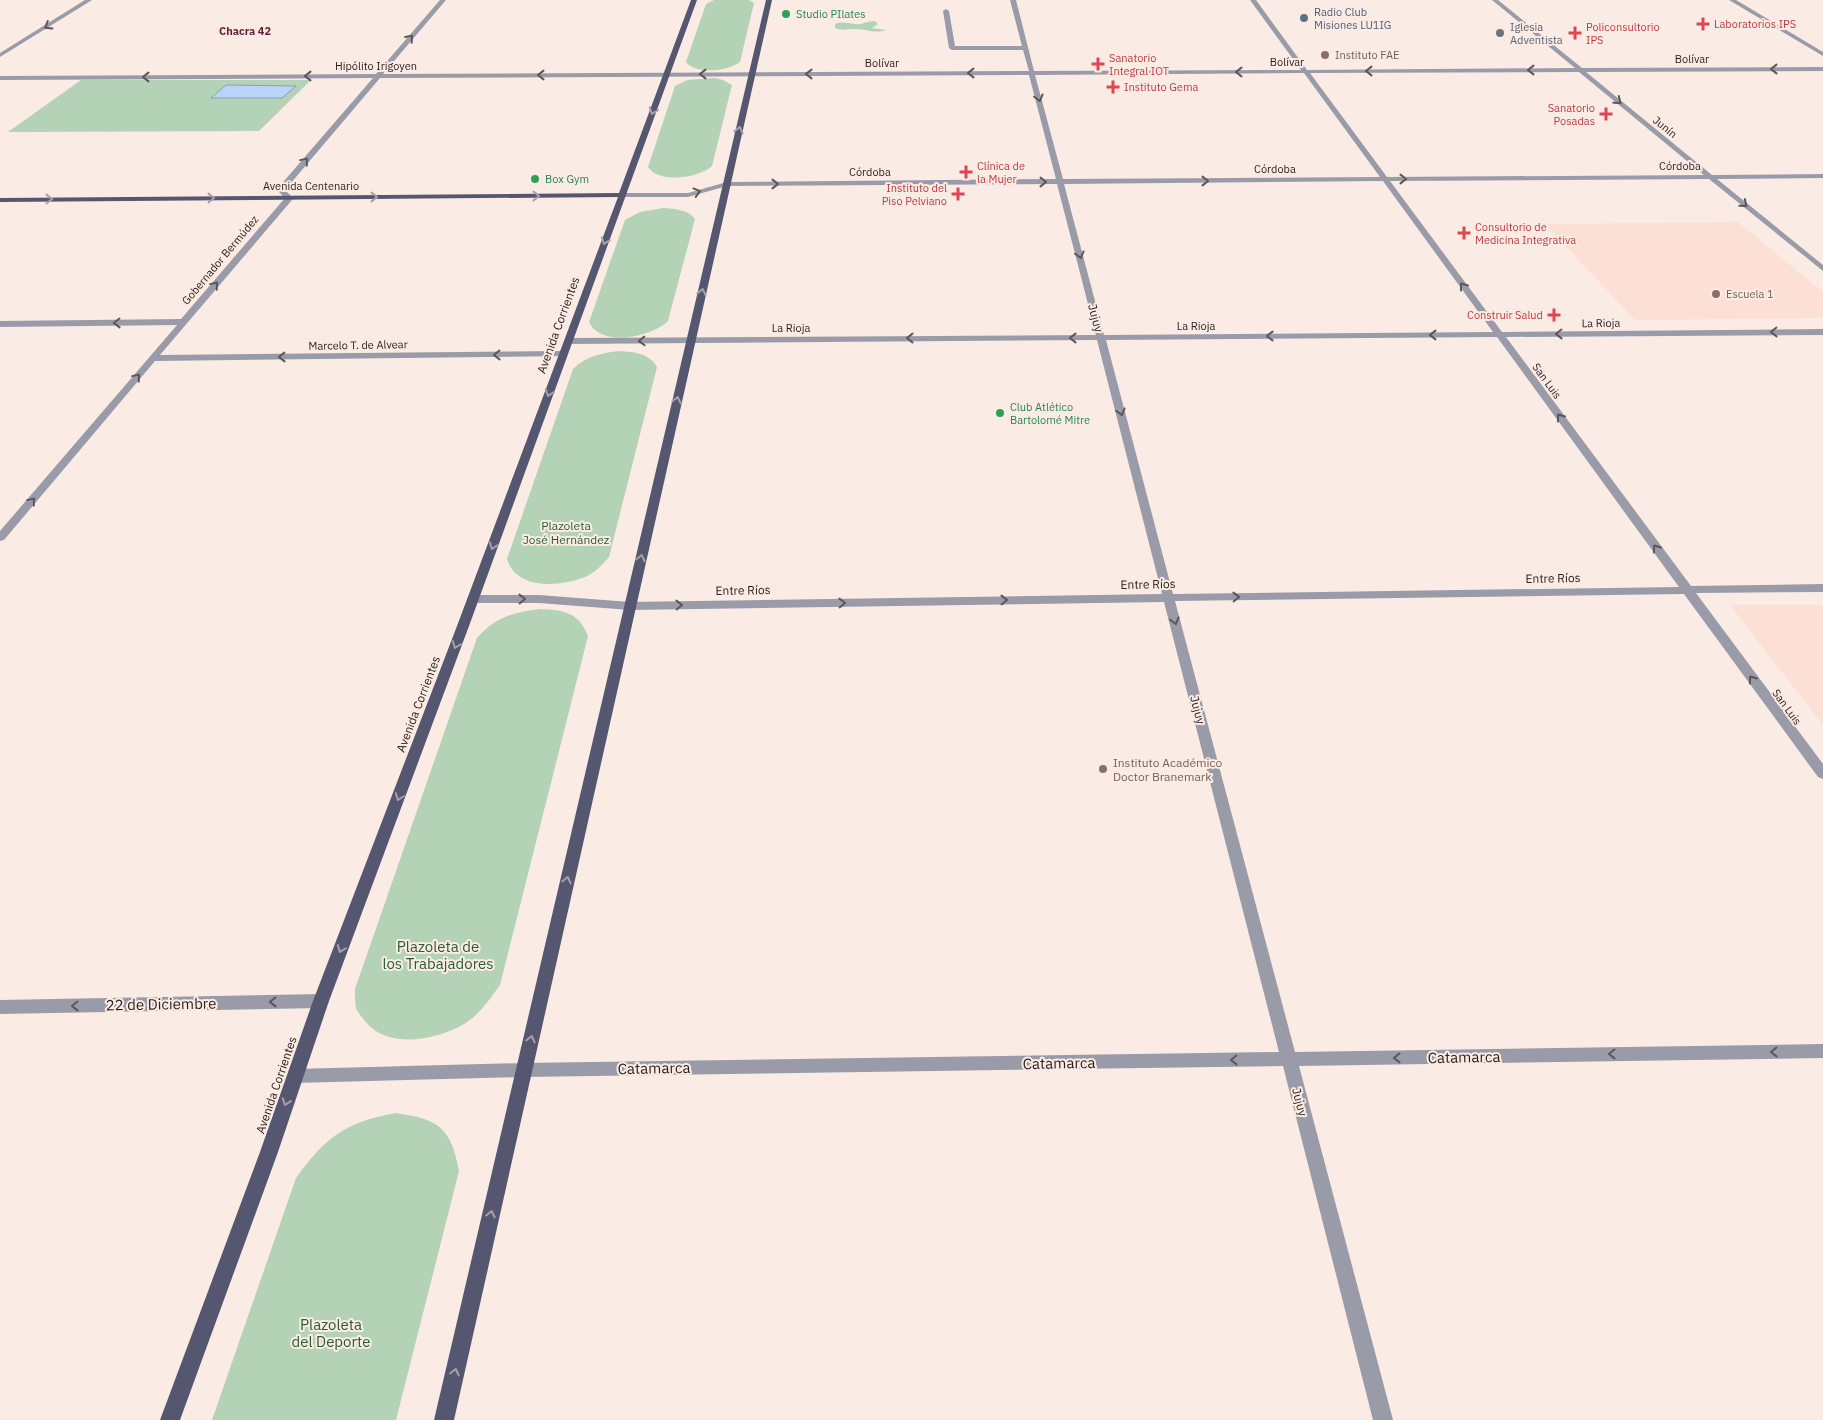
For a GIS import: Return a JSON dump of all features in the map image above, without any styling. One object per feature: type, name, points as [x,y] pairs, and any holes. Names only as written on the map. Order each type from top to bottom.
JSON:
[{"type":"main road","name":"Avenida Corrientes","points":[[170,1420],[269,1152],[321,1001],[473,599],[694,0]]},
{"type":"main road","points":[[444,1420],[769,0]]},
{"type":"main road","name":"Avenida Centenario","points":[[0,200],[622,195]]},
{"type":"street","points":[[0,55],[89,0]]},
{"type":"street","points":[[289,198],[281,190],[443,0]]},
{"type":"street","name":"Jujuy","points":[[1013,0],[1383,1420]]},
{"type":"street","name":"San Luis","points":[[1253,0],[1823,774]]},
{"type":"street","name":"Junín","points":[[1495,0],[1823,269]]},
{"type":"street","points":[[1732,0],[1823,54]]},
{"type":"street","points":[[946,11],[952,48],[1026,48]]},
{"type":"street","name":"Bolívar","points":[[752,74],[1823,69]]},
{"type":"street","name":"Hipólito Irigoyen","points":[[0,78],[752,74]]},
{"type":"street","name":"Córdoba","points":[[622,195],[688,195],[727,184],[1823,176]]},
{"type":"street","name":"Gobernador Bermúdez","points":[[0,538],[289,198]]},
{"type":"street","points":[[0,324],[184,322]]},
{"type":"street","name":"La Rioja","points":[[568,341],[1823,332]]},
{"type":"street","name":"Marcelo T. de Alvear","points":[[153,358],[563,354]]},
{"type":"street","name":"Entre Ríos","points":[[473,599],[538,598],[630,606],[1823,588]]},
{"type":"street","name":"22 de Diciembre","points":[[0,1007],[321,1001]]},
{"type":"street","name":"Catamarca","points":[[295,1076],[524,1070],[1823,1051]]},
{"type":"shaded area","points":[[1738,222],[1823,292],[1823,318],[1635,320],[1545,224]]},
{"type":"shaded area","points":[[1730,605],[1823,605],[1823,725]]},
{"type":"green space","points":[[714,0],[749,0],[754,3],[740,62],[728,68],[713,70],[697,69],[686,62],[706,4]]},
{"type":"green space","points":[[875,21],[878,24],[872,28],[886,30],[835,28],[835,24],[845,22],[857,24]]},
{"type":"green space","points":[[715,78],[732,85],[712,166],[698,174],[689,176],[661,176],[653,172],[648,167],[675,86],[687,80]]},
{"type":"green space","points":[[81,80],[311,80],[259,131],[8,132]]},
{"type":"green space","points":[[663,208],[685,211],[695,219],[668,321],[651,332],[639,335],[615,337],[604,335],[595,330],[589,322],[625,220],[640,212]]},
{"type":"green space","name":"Plazoleta José Hernández","points":[[619,351],[645,356],[654,362],[657,367],[609,557],[592,573],[575,580],[552,584],[529,581],[519,576],[512,569],[507,559],[573,369],[583,361],[594,356]]},
{"type":"green space","name":"Plazoleta de los Trabajadores","points":[[540,609],[556,610],[575,617],[588,636],[500,985],[475,1016],[453,1030],[427,1038],[399,1039],[386,1036],[374,1030],[358,1012],[355,989],[477,638],[498,620],[513,614]]},
{"type":"green space","name":"Plazoleta del Deporte","points":[[396,1113],[422,1118],[440,1128],[452,1144],[459,1171],[396,1420],[212,1420],[296,1178],[317,1152],[338,1134],[363,1121]]},
{"type":"water","points":[[226,85],[296,86],[282,98],[211,98]]},
{"type":"place","name":"Studio PIlates","points":[[786,14]]},
{"type":"place","name":"Radio Club Misiones LU1IG","points":[[1304,18]]},
{"type":"place","name":"Laboratorios IPS","points":[[1703,24]]},
{"type":"place","name":"Iglesia Adventista","points":[[1500,33]]},
{"type":"place","name":"Policonsultorio IPS","points":[[1575,33]]},
{"type":"place","name":"Instituto FAE","points":[[1325,55]]},
{"type":"place","name":"Sanatorio Integral IOT","points":[[1098,64]]},
{"type":"place","name":"Instituto Gema","points":[[1113,87]]},
{"type":"place","name":"Sanatorio Posadas","points":[[1606,114]]},
{"type":"place","name":"Clínica de la Mujer","points":[[966,172]]},
{"type":"place","name":"Box Gym","points":[[535,179]]},
{"type":"place","name":"Instituto del Piso Pelviano","points":[[958,194]]},
{"type":"place","name":"Consultorio de Medicina Integrativa","points":[[1464,233]]},
{"type":"place","name":"Escuela 1","points":[[1716,294]]},
{"type":"place","name":"Construir Salud","points":[[1554,315]]},
{"type":"place","name":"Club Atlético Bartolomé Mitre","points":[[1000,413]]},
{"type":"place","name":"Instituto Académico Doctor Branemark","points":[[1103,769]]},
{"type":"district","name":"Chacra 42","points":[[245,31]]}]
